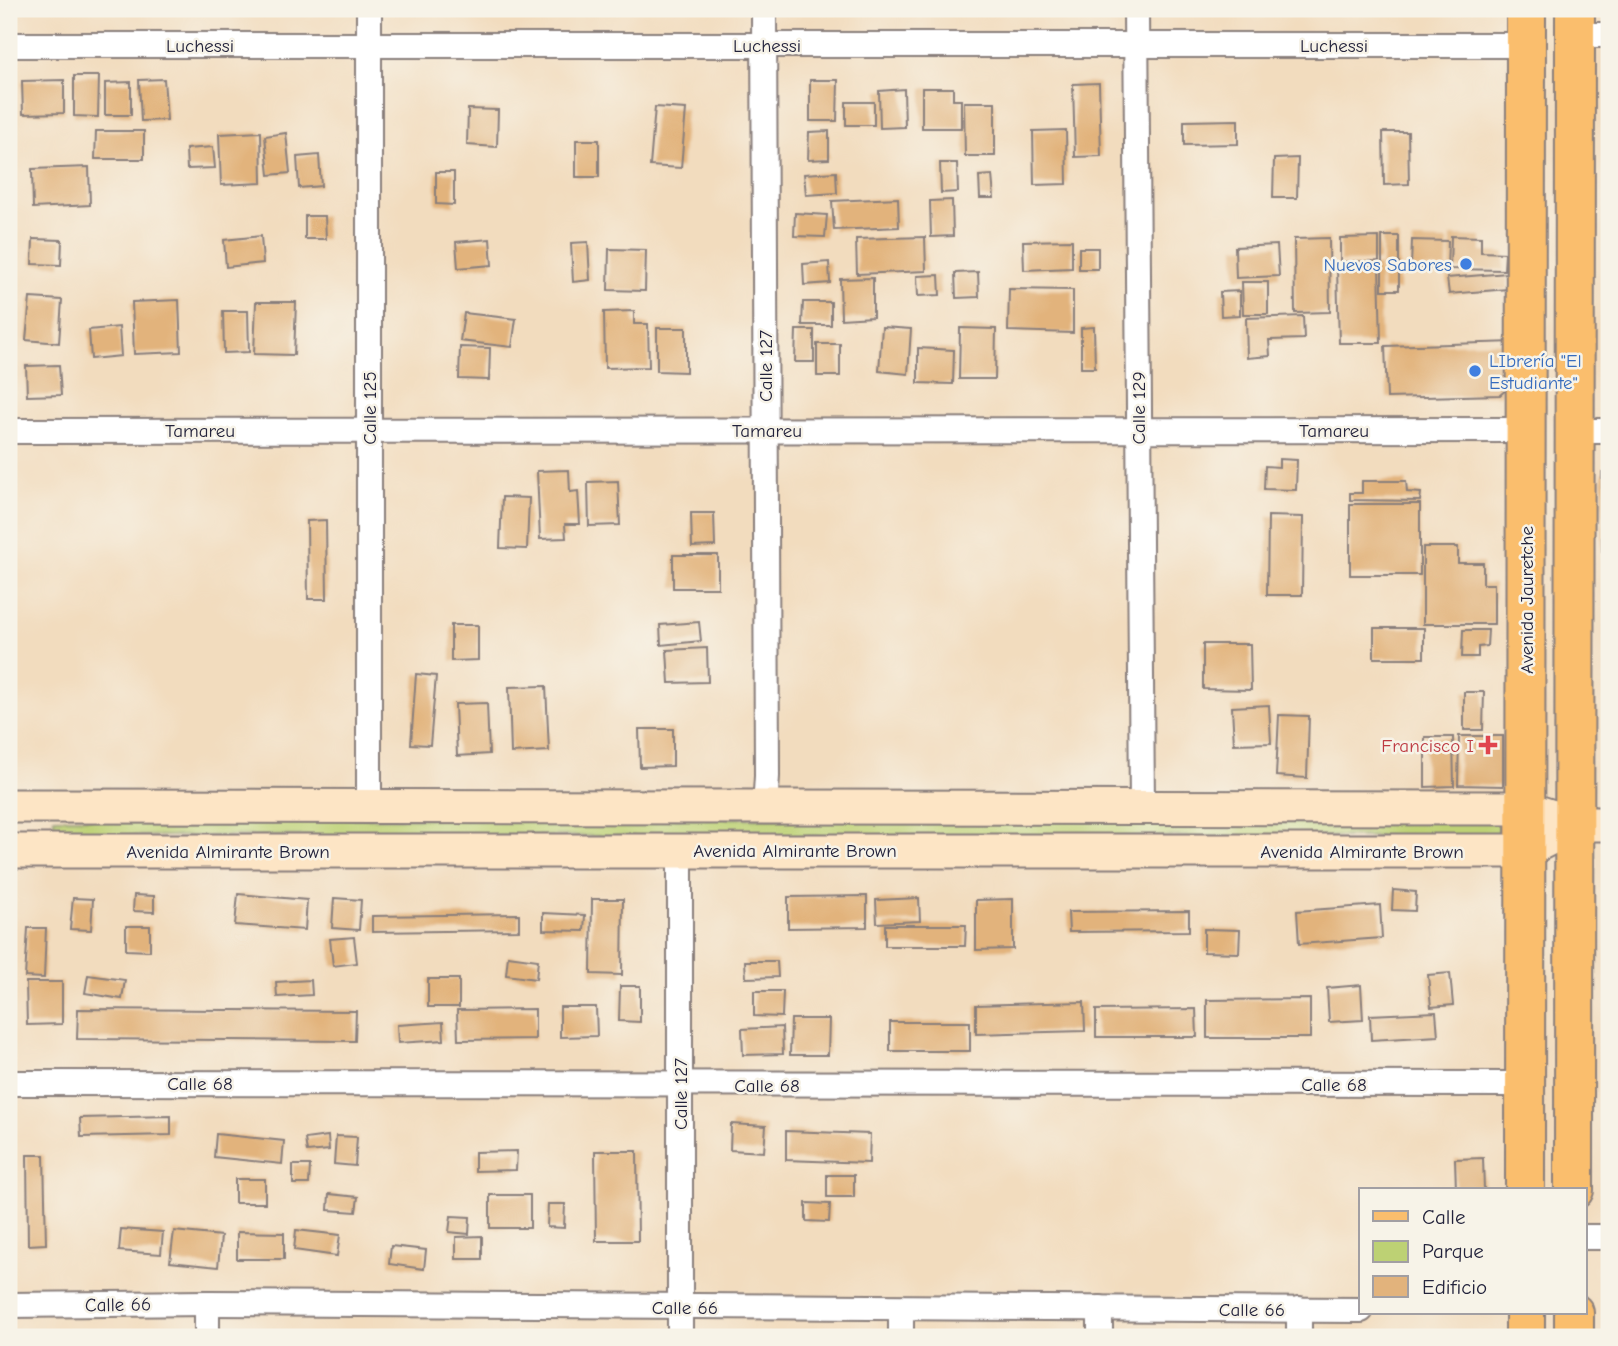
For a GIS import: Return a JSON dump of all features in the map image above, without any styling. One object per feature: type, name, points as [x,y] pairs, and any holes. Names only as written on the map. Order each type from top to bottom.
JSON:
[{"type":"main road","points":[[1574,1188],[1592,824],[1592,431],[1586,26]]},
{"type":"main road","name":"Avenida Jauretche","points":[[1525,1188],[1526,27]]},
{"type":"main road","points":[[9,806],[1525,807],[1592,824]]},
{"type":"main road","name":"Avenida Almirante Brown","points":[[9,851],[1525,851],[1592,824]]},
{"type":"main road","points":[[1525,1314],[1525,1337]]},
{"type":"main road","points":[[1574,1314],[1574,1337]]},
{"type":"street","name":"Calle 125","points":[[369,9],[369,807]]},
{"type":"street","name":"Calle 127","points":[[764,9],[765,808]]},
{"type":"street","name":"Calle 129","points":[[1136,9],[1142,808]]},
{"type":"street","name":"Luchessi","points":[[9,45],[1137,45],[1526,27]]},
{"type":"street","name":"Tamareu","points":[[9,430],[1526,430]]},
{"type":"street","name":"Calle 127","points":[[680,850],[680,1337]]},
{"type":"street","name":"Calle 68","points":[[9,1083],[1525,1084]]},
{"type":"street","points":[[1586,1237],[1609,1237]]},
{"type":"street","name":"Calle 66","points":[[9,1305],[206,1303],[1359,1310]]},
{"type":"street","points":[[206,1303],[207,1337]]},
{"type":"street","points":[[901,1307],[901,1337]]},
{"type":"street","points":[[1100,1308],[1100,1337]]},
{"type":"street","points":[[1299,1310],[1299,1337]]},
{"type":"green space","points":[[54,818],[1500,818],[1498,837],[53,836]]},
{"type":"building","points":[[74,76],[99,76],[98,117],[74,116]]},
{"type":"building","points":[[164,79],[167,120],[141,121],[139,80]]},
{"type":"building","points":[[64,80],[64,113],[23,114],[22,81]]},
{"type":"building","points":[[810,80],[838,80],[837,121],[810,121]]},
{"type":"building","points":[[131,82],[131,115],[105,115],[105,83]]},
{"type":"building","points":[[1099,83],[1101,156],[1075,157],[1073,84]]},
{"type":"building","points":[[922,88],[953,88],[953,100],[961,100],[961,128],[922,128]]},
{"type":"building","points":[[904,89],[905,127],[880,128],[879,91]]},
{"type":"building","points":[[846,102],[874,102],[874,125],[846,125]]},
{"type":"building","points":[[964,102],[995,102],[995,156],[965,156]]},
{"type":"building","points":[[655,107],[686,109],[681,168],[650,166]]},
{"type":"building","points":[[468,109],[498,110],[497,147],[467,145]]},
{"type":"building","points":[[1238,120],[1238,144],[1184,145],[1184,121]]},
{"type":"building","points":[[1066,130],[1067,184],[1034,185],[1033,131]]},
{"type":"building","points":[[96,131],[144,131],[144,159],[95,159]]},
{"type":"building","points":[[829,131],[829,159],[808,160],[809,132]]},
{"type":"building","points":[[261,132],[262,183],[221,185],[219,134]]},
{"type":"building","points":[[1383,132],[1408,132],[1409,184],[1384,185]]},
{"type":"building","points":[[286,133],[290,173],[269,175],[265,136]]},
{"type":"building","points":[[576,140],[599,140],[599,177],[576,177]]},
{"type":"building","points":[[213,147],[215,168],[187,169],[186,149]]},
{"type":"building","points":[[319,155],[321,186],[299,188],[297,157]]},
{"type":"building","points":[[1298,158],[1297,198],[1273,198],[1274,159]]},
{"type":"building","points":[[940,163],[957,163],[958,192],[941,193]]},
{"type":"building","points":[[89,167],[90,205],[33,208],[32,169]]},
{"type":"building","points":[[436,172],[454,172],[454,205],[436,204]]},
{"type":"building","points":[[836,172],[837,193],[806,195],[804,174]]},
{"type":"building","points":[[992,175],[994,198],[980,198],[979,176]]},
{"type":"building","points":[[898,198],[899,227],[834,230],[832,201]]},
{"type":"building","points":[[952,200],[953,236],[931,237],[930,201]]},
{"type":"building","points":[[795,213],[827,215],[825,237],[794,236]]},
{"type":"building","points":[[305,216],[325,216],[326,239],[305,239]]},
{"type":"building","points":[[261,236],[263,263],[226,267],[224,240]]},
{"type":"building","points":[[1382,236],[1399,236],[1399,290],[1382,290]]},
{"type":"building","points":[[1451,236],[1481,237],[1481,252],[1505,253],[1504,270],[1450,269]]},
{"type":"building","points":[[925,237],[926,271],[857,274],[856,239]]},
{"type":"building","points":[[1379,237],[1379,261],[1340,262],[1340,238]]},
{"type":"building","points":[[1329,238],[1330,312],[1295,313],[1294,239]]},
{"type":"building","points":[[33,239],[62,240],[61,265],[32,264]]},
{"type":"building","points":[[490,239],[492,265],[458,268],[456,242]]},
{"type":"building","points":[[1072,240],[1072,268],[1024,270],[1023,241]]},
{"type":"building","points":[[1412,240],[1448,241],[1447,269],[1411,268]]},
{"type":"building","points":[[588,242],[590,280],[573,282],[571,243]]},
{"type":"building","points":[[1277,245],[1279,276],[1236,278],[1235,247]]},
{"type":"building","points":[[1079,248],[1098,248],[1098,269],[1079,269]]},
{"type":"building","points":[[609,249],[646,250],[645,291],[608,290]]},
{"type":"building","points":[[829,262],[830,283],[804,285],[803,264]]},
{"type":"building","points":[[1379,266],[1381,343],[1339,343],[1337,267]]},
{"type":"building","points":[[978,272],[979,297],[956,298],[955,273]]},
{"type":"building","points":[[1507,273],[1508,289],[1449,294],[1447,278]]},
{"type":"building","points":[[939,275],[940,295],[918,296],[917,276]]},
{"type":"building","points":[[873,278],[873,317],[841,319],[840,279]]},
{"type":"building","points":[[1242,282],[1268,282],[1268,314],[1243,314]]},
{"type":"building","points":[[1009,289],[1073,290],[1073,333],[1008,331]]},
{"type":"building","points":[[1240,291],[1240,315],[1221,316],[1220,292]]},
{"type":"building","points":[[30,298],[62,300],[59,343],[26,340]]},
{"type":"building","points":[[179,300],[181,352],[134,354],[132,302]]},
{"type":"building","points":[[256,302],[296,302],[294,355],[254,354]]},
{"type":"building","points":[[803,302],[831,302],[831,325],[802,325]]},
{"type":"building","points":[[223,311],[248,311],[249,352],[224,353]]},
{"type":"building","points":[[634,311],[634,324],[648,324],[649,367],[605,368],[604,312]]},
{"type":"building","points":[[464,313],[516,319],[512,347],[460,341]]},
{"type":"building","points":[[1303,316],[1304,339],[1269,340],[1270,356],[1247,358],[1246,318]]},
{"type":"building","points":[[119,327],[121,356],[91,359],[89,330]]},
{"type":"building","points":[[882,327],[911,329],[908,374],[879,371]]},
{"type":"building","points":[[1094,327],[1095,368],[1081,368],[1081,328]]},
{"type":"building","points":[[657,328],[686,328],[686,372],[657,371]]},
{"type":"building","points":[[960,328],[996,329],[995,379],[959,379]]},
{"type":"building","points":[[796,330],[814,330],[814,362],[795,362]]},
{"type":"building","points":[[1515,342],[1516,381],[1500,395],[1387,398],[1385,346]]},
{"type":"building","points":[[817,344],[840,344],[840,376],[817,376]]},
{"type":"building","points":[[460,347],[490,348],[489,380],[459,379]]},
{"type":"building","points":[[918,348],[954,350],[953,384],[918,383]]},
{"type":"building","points":[[59,365],[61,395],[27,396],[26,366]]},
{"type":"building","points":[[1279,459],[1297,460],[1296,490],[1264,489],[1265,466],[1279,467]]},
{"type":"building","points":[[569,470],[570,492],[578,491],[580,524],[565,524],[566,538],[540,539],[537,471]]},
{"type":"building","points":[[1602,472],[1609,472],[1609,551],[1602,551]]},
{"type":"building","points":[[618,481],[620,525],[589,526],[588,482]]},
{"type":"building","points":[[1362,481],[1406,481],[1407,492],[1421,493],[1420,501],[1350,500],[1350,493],[1362,493]]},
{"type":"building","points":[[502,497],[529,498],[527,549],[500,548]]},
{"type":"building","points":[[1350,504],[1420,504],[1420,575],[1350,575]]},
{"type":"building","points":[[691,513],[714,513],[715,546],[692,547]]},
{"type":"building","points":[[1268,516],[1303,517],[1302,595],[1267,595]]},
{"type":"building","points":[[326,520],[327,599],[308,599],[307,521]]},
{"type":"building","points":[[1423,547],[1458,547],[1458,563],[1483,563],[1483,584],[1494,584],[1494,624],[1423,624]]},
{"type":"building","points":[[673,555],[718,555],[718,588],[673,588]]},
{"type":"building","points":[[699,622],[701,641],[661,645],[660,625]]},
{"type":"building","points":[[451,625],[478,625],[478,660],[451,661]]},
{"type":"building","points":[[1374,628],[1424,628],[1424,658],[1374,658]]},
{"type":"building","points":[[1463,630],[1488,630],[1487,646],[1478,647],[1478,657],[1462,657]]},
{"type":"building","points":[[1203,644],[1250,644],[1251,690],[1203,689]]},
{"type":"building","points":[[707,648],[708,682],[669,683],[667,650]]},
{"type":"building","points":[[416,674],[436,676],[430,745],[411,744]]},
{"type":"building","points":[[546,686],[549,751],[511,753],[509,687]]},
{"type":"building","points":[[1464,692],[1484,692],[1483,730],[1464,730]]},
{"type":"building","points":[[487,703],[489,754],[457,756],[455,704]]},
{"type":"building","points":[[1269,705],[1271,743],[1234,744],[1232,707]]},
{"type":"building","points":[[1604,709],[1609,709],[1609,742],[1603,742]]},
{"type":"building","points":[[1279,715],[1309,716],[1307,778],[1276,776]]},
{"type":"building","points":[[639,729],[673,729],[673,766],[640,767]]},
{"type":"building","points":[[1459,736],[1503,736],[1503,786],[1458,785]]},
{"type":"building","points":[[1425,737],[1453,737],[1454,786],[1425,787]]},
{"type":"building","points":[[1393,890],[1416,892],[1415,911],[1392,910]]},
{"type":"building","points":[[238,894],[307,900],[305,930],[235,925]]},
{"type":"building","points":[[134,895],[154,896],[154,912],[133,911]]},
{"type":"building","points":[[867,896],[867,927],[788,928],[788,897]]},
{"type":"building","points":[[73,898],[93,899],[91,930],[70,929]]},
{"type":"building","points":[[334,898],[361,900],[359,930],[332,928]]},
{"type":"building","points":[[919,898],[920,921],[877,923],[876,900]]},
{"type":"building","points":[[592,899],[623,899],[622,975],[591,974]]},
{"type":"building","points":[[1013,899],[1013,949],[976,950],[976,900]]},
{"type":"building","points":[[1380,905],[1382,938],[1299,944],[1297,911]]},
{"type":"building","points":[[1189,911],[1189,931],[1069,932],[1068,912]]},
{"type":"building","points":[[543,913],[585,915],[584,931],[543,930]]},
{"type":"building","points":[[519,914],[519,930],[372,932],[372,916]]},
{"type":"building","points":[[885,925],[966,925],[965,946],[885,946]]},
{"type":"building","points":[[126,926],[150,926],[150,951],[126,950]]},
{"type":"building","points":[[28,928],[46,928],[44,978],[25,977]]},
{"type":"building","points":[[1204,929],[1240,930],[1239,953],[1204,952]]},
{"type":"building","points":[[354,937],[357,963],[333,966],[330,939]]},
{"type":"building","points":[[508,956],[538,960],[536,979],[506,975]]},
{"type":"building","points":[[745,961],[777,961],[778,977],[746,978]]},
{"type":"building","points":[[1450,973],[1453,1005],[1431,1007],[1428,975]]},
{"type":"building","points":[[88,975],[125,980],[122,999],[85,993]]},
{"type":"building","points":[[428,979],[459,979],[459,1007],[428,1007]]},
{"type":"building","points":[[311,980],[312,995],[277,997],[276,982]]},
{"type":"building","points":[[26,982],[62,982],[62,1024],[27,1025]]},
{"type":"building","points":[[1361,985],[1363,1020],[1329,1022],[1327,988]]},
{"type":"building","points":[[620,986],[640,986],[640,1022],[619,1021]]},
{"type":"building","points":[[754,991],[783,991],[782,1017],[754,1016]]},
{"type":"building","points":[[1310,999],[1310,1038],[1207,1038],[1207,1000]]},
{"type":"building","points":[[1084,1002],[1085,1031],[976,1034],[976,1005]]},
{"type":"building","points":[[560,1007],[596,1007],[597,1036],[560,1037]]},
{"type":"building","points":[[78,1009],[356,1011],[355,1041],[77,1039]]},
{"type":"building","points":[[535,1009],[535,1039],[458,1040],[457,1010]]},
{"type":"building","points":[[1196,1009],[1197,1037],[1096,1037],[1096,1010]]},
{"type":"building","points":[[1436,1012],[1438,1036],[1371,1040],[1370,1015]]},
{"type":"building","points":[[791,1019],[829,1019],[828,1055],[790,1055]]},
{"type":"building","points":[[443,1022],[444,1040],[398,1043],[397,1025]]},
{"type":"building","points":[[890,1022],[970,1022],[970,1051],[890,1051]]},
{"type":"building","points":[[782,1027],[783,1054],[743,1055],[742,1029]]},
{"type":"building","points":[[171,1116],[171,1135],[81,1137],[80,1118]]},
{"type":"building","points":[[731,1124],[766,1126],[764,1152],[730,1150]]},
{"type":"building","points":[[786,1131],[870,1134],[869,1163],[786,1160]]},
{"type":"building","points":[[216,1134],[284,1141],[282,1164],[214,1157]]},
{"type":"building","points":[[328,1136],[329,1150],[307,1152],[305,1139]]},
{"type":"building","points":[[336,1136],[357,1137],[355,1166],[334,1164]]},
{"type":"building","points":[[517,1151],[516,1170],[475,1171],[475,1152]]},
{"type":"building","points":[[595,1151],[637,1151],[638,1241],[596,1241]]},
{"type":"building","points":[[27,1155],[44,1155],[46,1244],[28,1245]]},
{"type":"building","points":[[1483,1158],[1484,1188],[1456,1188],[1455,1159]]},
{"type":"building","points":[[293,1165],[310,1165],[309,1184],[293,1184]]},
{"type":"building","points":[[827,1175],[854,1175],[854,1197],[827,1197]]},
{"type":"building","points":[[235,1179],[265,1179],[265,1203],[235,1203]]},
{"type":"building","points":[[329,1194],[358,1197],[356,1212],[328,1210]]},
{"type":"building","points":[[490,1195],[530,1195],[530,1228],[490,1228]]},
{"type":"building","points":[[806,1203],[830,1204],[829,1222],[806,1221]]},
{"type":"building","points":[[548,1204],[565,1204],[564,1228],[547,1227]]},
{"type":"building","points":[[451,1216],[470,1217],[469,1234],[449,1232]]},
{"type":"building","points":[[121,1229],[163,1232],[161,1254],[119,1251]]},
{"type":"building","points":[[296,1230],[340,1235],[337,1256],[294,1250]]},
{"type":"building","points":[[174,1231],[221,1236],[218,1267],[170,1262]]},
{"type":"building","points":[[237,1232],[284,1233],[284,1259],[237,1259]]},
{"type":"building","points":[[482,1236],[482,1259],[456,1259],[456,1237]]},
{"type":"building","points":[[391,1246],[426,1250],[424,1269],[389,1264]]},
{"type":"place","name":"Nuevos Sabores","points":[[1466,264]]},
{"type":"place","name":"LIbrería \"El Estudiante\"","points":[[1475,371]]},
{"type":"place","name":"Francisco I","points":[[1488,745]]}]
